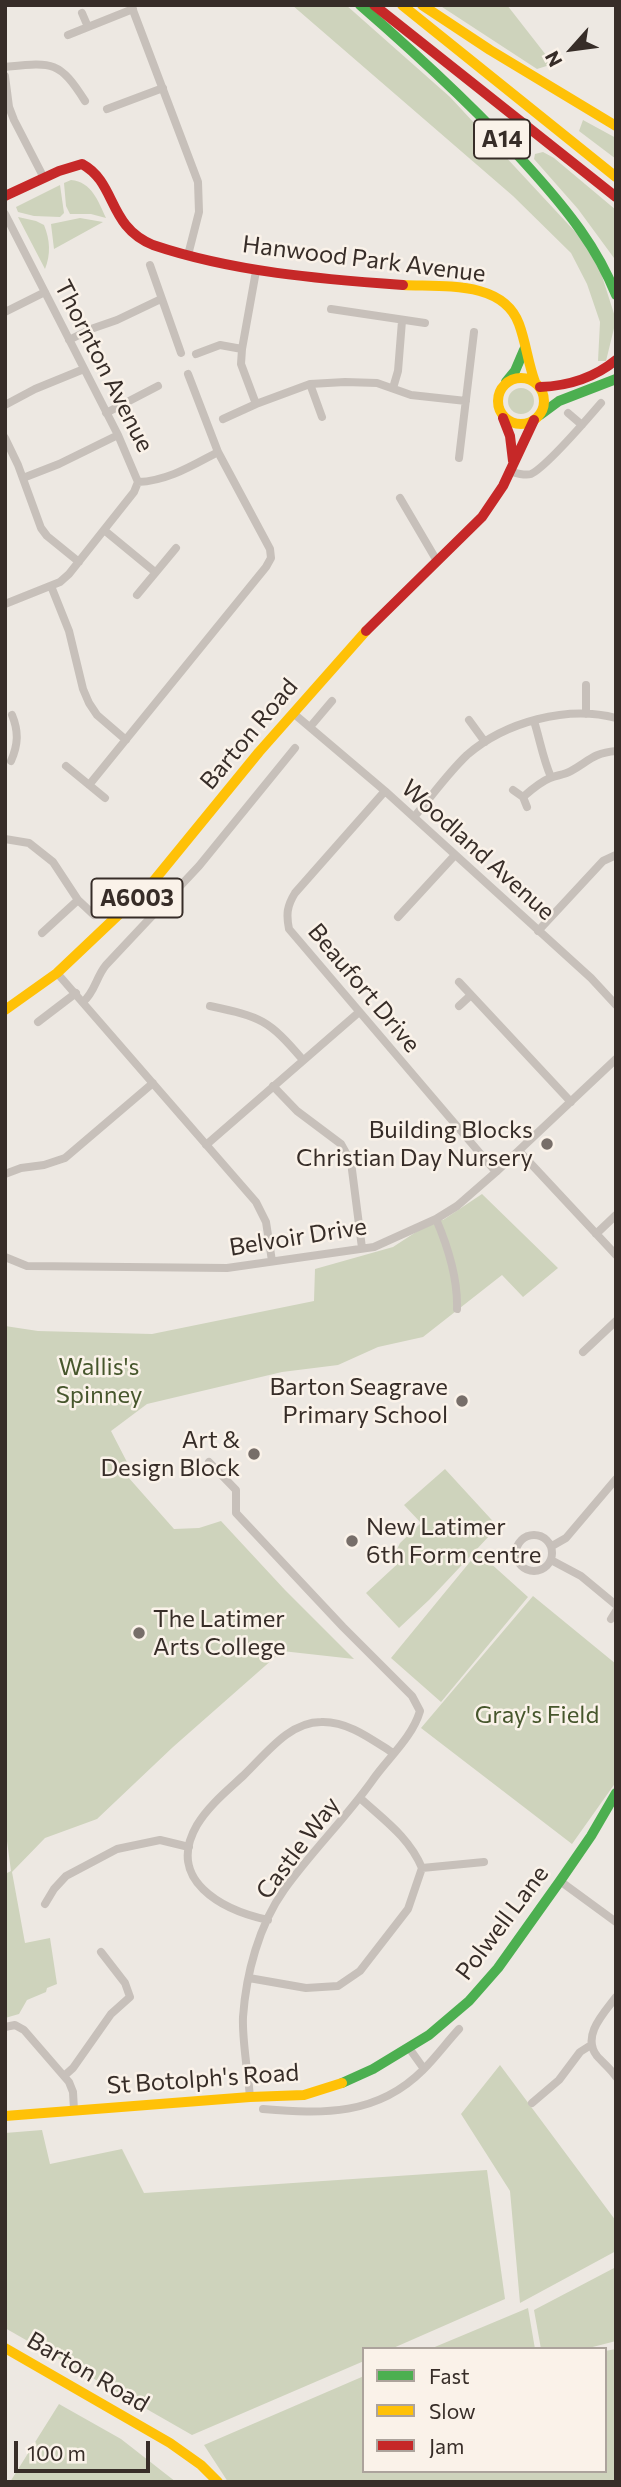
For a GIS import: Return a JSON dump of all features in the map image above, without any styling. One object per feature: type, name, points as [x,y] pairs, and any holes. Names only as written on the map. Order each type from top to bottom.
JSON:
[{"type":"main road","name":"A14","points":[[360,5],[455,90],[530,168],[591,240],[605,265],[616,295]]},
{"type":"main road","name":"A14","points":[[374,5],[616,197]]},
{"type":"main road","name":"A14","points":[[402,5],[616,177]]},
{"type":"main road","points":[[422,5],[490,50],[616,126]]},
{"type":"main road","name":"Hanwood Park Avenue","points":[[5,196],[71,166],[82,164],[95,171],[132,235],[150,243],[256,271],[477,289],[497,296],[514,312],[523,329],[527,360],[537,384]]},
{"type":"main road","points":[[511,466],[510,436],[497,396],[526,348]]},
{"type":"main road","points":[[506,382],[521,377],[537,384],[562,386],[608,367],[616,360]]},
{"type":"main road","points":[[500,412],[512,423],[520,424],[537,417],[559,401],[616,379]]},
{"type":"main road","points":[[537,384],[544,401],[537,417]]},
{"type":"main road","name":"Barton Road","points":[[5,1010],[57,973],[152,883],[353,644],[482,517],[503,486],[537,417]]},
{"type":"main road","name":"Polwell Lane","points":[[397,2055],[446,2022],[498,1968],[591,1836],[616,1793]]},
{"type":"main road","name":"St Botolph's Road","points":[[5,2116],[304,2095],[347,2081],[397,2055]]},
{"type":"main road","name":"Barton Road","points":[[5,2348],[170,2443],[201,2465],[218,2482]]},
{"type":"street","points":[[68,35],[132,7],[198,182],[199,212],[188,255]]},
{"type":"street","points":[[82,13],[88,27]]},
{"type":"street","points":[[5,67],[39,63],[59,68],[73,82],[85,101]]},
{"type":"street","points":[[5,76],[9,107],[44,178]]},
{"type":"street","points":[[107,109],[163,88]]},
{"type":"street","name":"Thornton Avenue","points":[[5,214],[118,435],[138,482],[134,492],[60,582],[5,604]]},
{"type":"street","points":[[150,265],[181,353]]},
{"type":"street","points":[[256,271],[242,349],[243,372],[256,404]]},
{"type":"street","points":[[5,312],[45,292]]},
{"type":"street","points":[[69,340],[161,299]]},
{"type":"street","points":[[331,309],[425,323]]},
{"type":"street","points":[[393,388],[398,371],[402,321]]},
{"type":"street","points":[[459,458],[474,332]]},
{"type":"street","points":[[197,354],[219,345],[242,349]]},
{"type":"street","points":[[5,405],[35,389],[84,369]]},
{"type":"street","points":[[89,785],[271,558],[266,541],[218,452],[188,374]]},
{"type":"street","points":[[223,419],[310,384],[327,382],[377,383],[411,395],[466,401]]},
{"type":"street","points":[[310,384],[322,417]]},
{"type":"street","points":[[107,413],[158,386]]},
{"type":"street","points":[[511,466],[523,475],[532,473],[601,403]]},
{"type":"street","points":[[568,414],[582,425]]},
{"type":"street","points":[[23,478],[118,435]]},
{"type":"street","points":[[5,438],[41,528],[79,562]]},
{"type":"street","points":[[138,482],[167,477],[218,452]]},
{"type":"street","points":[[400,498],[437,561]]},
{"type":"street","points":[[104,530],[155,572]]},
{"type":"street","points":[[137,595],[176,548]]},
{"type":"street","points":[[51,586],[69,631],[89,703],[97,715],[125,740]]},
{"type":"street","points":[[586,685],[586,714]]},
{"type":"street","points":[[310,727],[332,701]]},
{"type":"street","name":"Woodland Avenue","points":[[293,713],[414,817],[591,978],[616,1005]]},
{"type":"street","points":[[414,817],[466,756],[507,730],[557,716],[586,714],[616,718]]},
{"type":"street","points":[[11,761],[18,747],[12,715]]},
{"type":"street","points":[[469,720],[485,742]]},
{"type":"street","points":[[534,721],[551,777]]},
{"type":"street","points":[[5,739],[17,738]]},
{"type":"street","name":"Barton Road","points":[[83,1002],[92,994],[106,965],[199,866],[295,748]]},
{"type":"street","points":[[523,797],[551,777],[567,773],[588,758],[616,751]]},
{"type":"street","points":[[66,766],[105,798]]},
{"type":"street","points":[[513,790],[523,797],[527,807]]},
{"type":"street","name":"Beaufort Drive","points":[[385,791],[295,893],[288,905],[286,916],[289,929],[496,1172]]},
{"type":"street","points":[[5,839],[29,843],[53,862],[78,900],[94,915]]},
{"type":"street","points":[[398,918],[455,855]]},
{"type":"street","points":[[538,931],[603,862],[616,855]]},
{"type":"street","points":[[42,933],[78,900]]},
{"type":"street","points":[[57,973],[262,1212],[269,1234],[271,1261]]},
{"type":"street","points":[[459,982],[571,1102]]},
{"type":"street","points":[[38,1022],[76,993]]},
{"type":"street","points":[[458,1006],[471,995]]},
{"type":"street","points":[[210,1006],[251,1015],[268,1023],[303,1060]]},
{"type":"street","points":[[206,1145],[358,1013]]},
{"type":"street","name":"Belvoir Drive","points":[[5,1257],[27,1265],[227,1268],[374,1247],[436,1219],[457,1206],[616,1059]]},
{"type":"street","points":[[5,1174],[22,1168],[44,1166],[65,1158],[153,1083]]},
{"type":"street","points":[[273,1086],[297,1111],[341,1144],[351,1162],[362,1248]]},
{"type":"street","points":[[519,1151],[616,1255]]},
{"type":"street","points":[[596,1234],[616,1215]]},
{"type":"street","points":[[436,1219],[446,1242],[458,1289],[457,1309]]},
{"type":"street","points":[[583,1352],[616,1321]]},
{"type":"street","points":[[584,1336],[591,1343]]},
{"type":"street","name":"Castle Way","points":[[209,1462],[236,1490],[236,1513],[412,1696],[420,1711],[416,1722],[360,1798],[283,1891],[258,1942],[243,2018],[250,2097]]},
{"type":"street","points":[[552,1546],[566,1538],[616,1479]]},
{"type":"street","points":[[531,1534],[543,1536],[552,1546],[551,1560],[538,1571],[527,1570],[519,1564],[515,1550],[520,1540],[531,1534]]},
{"type":"street","points":[[551,1560],[581,1576],[616,1605]]},
{"type":"street","points":[[611,1619],[616,1611]]},
{"type":"street","points":[[268,1920],[215,1901],[198,1886],[188,1853],[196,1826],[208,1809],[281,1739],[300,1725],[338,1723],[363,1734],[393,1753]]},
{"type":"street","points":[[249,1978],[306,1988],[338,1986],[360,1971],[408,1909],[422,1868],[416,1852],[401,1833],[360,1798]]},
{"type":"street","points":[[46,1904],[54,1889],[66,1876],[117,1849],[160,1840],[189,1847]]},
{"type":"street","points":[[422,1868],[484,1862]]},
{"type":"street","points":[[560,1881],[616,1922]]},
{"type":"street","points":[[64,2076],[111,2014],[130,1997],[125,1983],[101,1952]]},
{"type":"street","points":[[616,1997],[594,2029],[591,2045],[616,2077]]},
{"type":"street","points":[[5,2027],[15,2025],[23,2030],[64,2076],[73,2092],[74,2110]]},
{"type":"street","points":[[263,2109],[306,2112],[348,2109],[385,2099],[424,2069],[459,2029]]},
{"type":"street","points":[[532,2103],[559,2080],[580,2052],[591,2045]]},
{"type":"street","points":[[410,2048],[424,2069]]},
{"type":"street","points":[[304,2095],[306,2112]]},
{"type":"green space","points":[[292,5],[346,5],[450,97],[581,238],[601,273],[616,320],[606,361],[598,361],[600,322],[587,284],[571,253],[513,196]]},
{"type":"green space","points":[[439,5],[507,5],[553,64],[537,69]]},
{"type":"green space","points":[[583,120],[616,138],[616,159],[579,131]]},
{"type":"green space","points":[[543,152],[554,158],[616,210],[616,257],[614,258],[578,209],[534,159],[535,154]]},
{"type":"green space","points":[[71,180],[89,188],[106,218],[91,214],[70,214],[66,206],[64,183]]},
{"type":"green space","points":[[60,185],[64,213],[60,217],[18,212],[16,207]]},
{"type":"green space","points":[[18,217],[44,225],[49,247],[45,269]]},
{"type":"green space","points":[[80,218],[103,222],[54,249],[51,224]]},
{"type":"green space","points":[[521,388],[530,392],[534,401],[530,410],[521,414],[512,410],[508,401],[512,392]]},
{"type":"green space","name":"Wallis's Spinney","points":[[482,1194],[558,1268],[523,1297],[502,1275],[423,1337],[378,1347],[338,1365],[282,1372],[147,1404],[111,1431],[128,1464],[128,1477],[174,1529],[199,1528],[221,1521],[354,1659],[282,1651],[173,1747],[97,1819],[45,1838],[12,1872],[25,1943],[50,1938],[57,1984],[27,2000],[19,2014],[5,2018],[5,1874],[11,1871],[5,1826],[5,1326],[38,1331],[152,1334],[314,1301],[315,1269],[393,1247],[436,1219],[443,1220]]},
{"type":"green space","points":[[445,1469],[501,1530],[491,1534],[399,1628],[366,1593],[404,1558],[397,1549],[421,1523],[404,1505]]},
{"type":"green space","points":[[478,1552],[528,1597],[441,1702],[391,1658]]},
{"type":"green space","name":"Gray's Field","points":[[533,1596],[616,1664],[616,1782],[572,1844],[421,1728]]},
{"type":"green space","points":[[500,2065],[616,2221],[616,2251],[520,2303],[510,2191],[461,2114]]},
{"type":"green space","points":[[42,2130],[50,2164],[122,2149],[144,2193],[487,2170],[505,2299],[396,2347],[362,2347],[362,2362],[192,2435],[5,2328],[5,2133]]},
{"type":"green space","points":[[616,2267],[616,2341],[593,2347],[541,2347],[534,2310]]},
{"type":"green space","points":[[528,2308],[535,2347],[435,2347]]},
{"type":"green space","points":[[616,2349],[616,2482],[228,2482],[204,2445],[362,2377],[362,2473],[607,2473],[607,2351]]},
{"type":"green space","points":[[59,2404],[121,2439],[176,2482],[10,2482]]},
{"type":"traffic: fast","points":[[360,5],[450,86],[558,200],[600,261],[616,295]]},
{"type":"traffic: fast","points":[[506,382],[515,371],[524,350]]},
{"type":"traffic: fast","points":[[540,415],[559,401],[616,379]]},
{"type":"traffic: fast","points":[[342,2083],[373,2069],[429,2035],[469,2001],[498,1968],[560,1881],[616,1793]]},
{"type":"traffic: slow","points":[[402,5],[616,177]]},
{"type":"traffic: slow","points":[[422,5],[490,50],[616,126]]},
{"type":"traffic: slow","points":[[403,285],[470,289],[500,300],[511,310],[519,324],[535,382]]},
{"type":"traffic: slow","points":[[521,378],[538,384],[544,401],[538,418],[521,424],[504,418],[498,401],[504,384],[521,378]]},
{"type":"traffic: slow","points":[[5,1010],[57,973],[152,883],[259,752],[366,631]]},
{"type":"traffic: slow","points":[[5,2116],[304,2095],[342,2083]]},
{"type":"traffic: slow","points":[[5,2348],[170,2443],[201,2465],[218,2482]]},
{"type":"traffic: jam","points":[[374,5],[616,197]]},
{"type":"traffic: jam","points":[[5,196],[59,171],[82,164],[101,182],[127,227],[153,245],[245,268],[309,277],[403,285]]},
{"type":"traffic: jam","points":[[540,387],[580,380],[599,372],[616,360]]},
{"type":"traffic: jam","points":[[503,418],[510,436],[513,461]]},
{"type":"traffic: jam","points":[[366,631],[482,517],[503,486],[534,420]]},
{"type":"place","name":"Building Blocks Christian Day Nursery","points":[[547,1144]]},
{"type":"place","name":"Barton Seagrave Primary School","points":[[462,1401]]},
{"type":"place","name":"Art & Design Block","points":[[254,1454]]},
{"type":"place","name":"New Latimer 6th Form centre","points":[[352,1541]]},
{"type":"place","name":"The Latimer Arts College","points":[[139,1633]]}]
